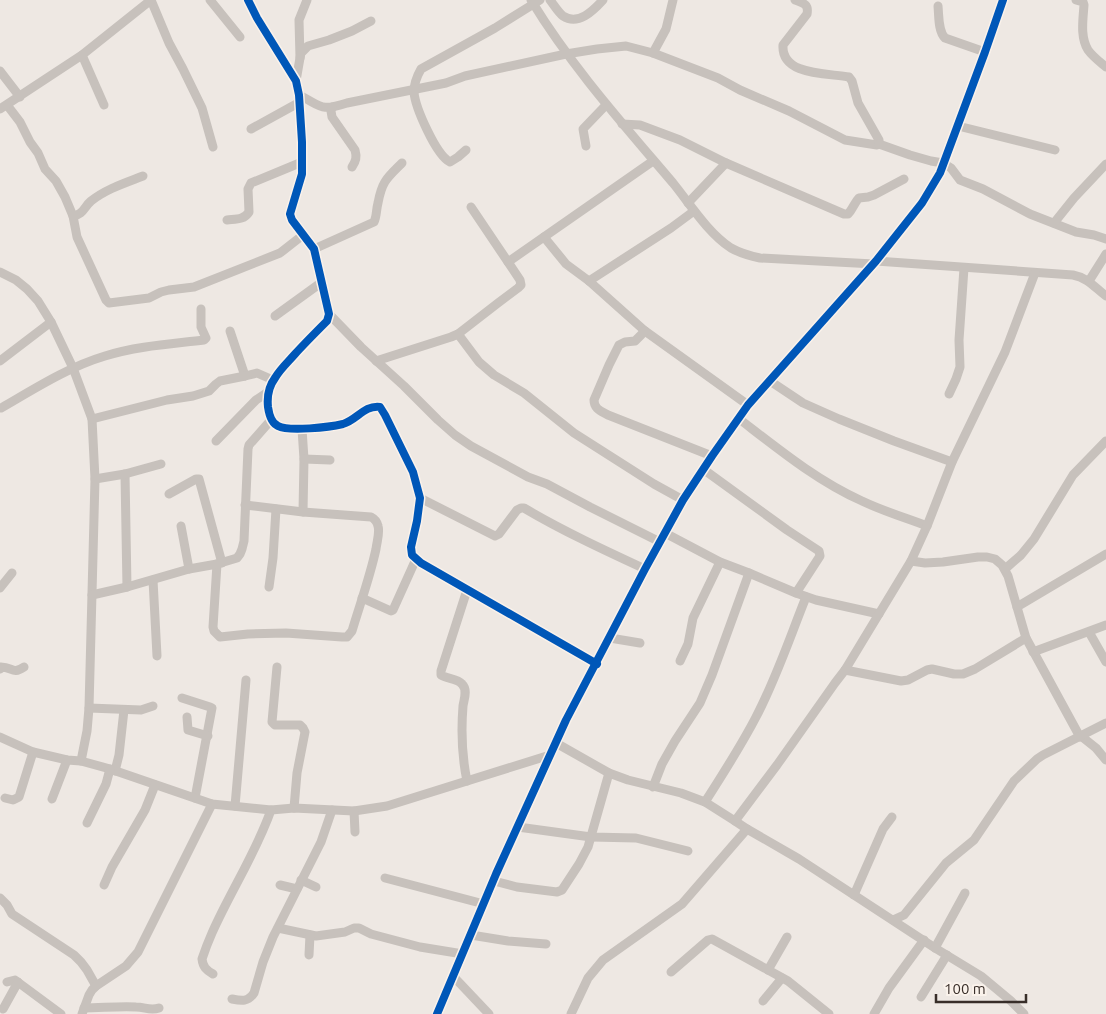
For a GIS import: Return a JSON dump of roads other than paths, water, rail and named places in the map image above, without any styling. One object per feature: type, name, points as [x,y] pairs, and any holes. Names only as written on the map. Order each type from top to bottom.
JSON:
[{"type":"street","points":[[213,147],[202,108],[169,43],[151,0],[82,55],[4,107],[20,122],[45,169],[56,181],[73,216],[80,244],[109,303],[149,298],[169,290],[194,287],[280,253],[303,235]]},
{"type":"street","points":[[210,0],[240,37]]},
{"type":"street","points":[[248,0],[296,82]]},
{"type":"street","points":[[300,58],[299,20],[307,0]]},
{"type":"street","points":[[550,0],[562,15],[570,19],[576,19],[582,18],[594,10],[603,0]]},
{"type":"street","points":[[653,53],[666,28],[673,0]]},
{"type":"street","points":[[795,0],[804,3],[808,7],[808,11],[783,45],[786,60],[792,65],[809,72],[849,77],[852,81],[858,103],[879,140],[879,144]]},
{"type":"street","points":[[437,1014],[494,880],[566,720],[683,500],[748,405],[875,263],[922,203],[940,173],[1003,0]]},
{"type":"street","points":[[1076,0],[1083,2],[1084,5],[1083,36],[1085,44],[1106,68]]},
{"type":"street","points":[[466,150],[450,162],[438,150],[415,99],[416,79],[421,69],[487,33],[535,1],[566,54],[606,105],[691,207],[730,248],[760,258],[1073,274],[1089,281],[1106,296]]},
{"type":"street","points":[[938,6],[942,36],[985,52]]},
{"type":"street","points":[[370,21],[352,31],[308,46],[301,53],[296,82],[299,98],[302,174],[290,214],[292,220],[314,249],[330,314],[361,347],[455,435],[471,446],[528,477],[547,484],[590,508],[660,542]]},
{"type":"street","points":[[299,98],[320,107],[332,107],[446,83],[465,76],[566,54],[626,46],[653,53],[718,78],[845,140],[873,145],[879,144],[917,157],[943,163],[951,168],[960,180],[982,189],[1030,214],[1076,232],[1106,239]]},
{"type":"street","points":[[82,55],[104,105]]},
{"type":"street","points":[[0,71],[20,97]]},
{"type":"street","points":[[251,129],[299,98]]},
{"type":"street","points":[[586,146],[583,129],[606,105]]},
{"type":"street","points":[[332,107],[332,117],[355,150],[355,162],[352,167]]},
{"type":"street","points":[[622,124],[634,123],[648,127],[844,214],[848,214],[859,198],[874,195],[904,179]]},
{"type":"street","points":[[958,126],[1055,150]]},
{"type":"street","points":[[508,262],[653,161]]},
{"type":"street","points":[[227,220],[246,217],[249,212],[248,189],[251,182],[302,162]]},
{"type":"street","points":[[314,249],[374,222],[377,217],[381,186],[388,176],[402,163]]},
{"type":"street","points":[[588,281],[671,228],[691,207],[726,163]]},
{"type":"street","points":[[1054,223],[1074,198],[1106,164]]},
{"type":"street","points":[[73,216],[81,213],[90,202],[100,195],[143,176]]},
{"type":"street","points":[[376,361],[458,334],[521,285],[520,280],[471,207]]},
{"type":"street","points":[[544,237],[566,264],[645,331],[748,405]]},
{"type":"street","points":[[1089,281],[1106,254]]},
{"type":"street","points":[[949,394],[960,367],[959,340],[964,268]]},
{"type":"street","points":[[0,272],[16,280],[38,301],[51,322],[73,368],[92,419],[95,479],[89,708],[81,761]]},
{"type":"street","points":[[736,821],[846,670],[911,561],[952,462],[1005,352],[1035,273]]},
{"type":"street","points":[[275,316],[322,282]]},
{"type":"street","points":[[1,408],[73,368],[104,356],[204,340],[206,338],[201,327],[201,309]]},
{"type":"street","points":[[330,314],[326,321],[273,380],[268,392],[271,420],[277,426],[286,429],[341,424],[349,422],[366,409],[374,406],[380,407],[413,472],[420,498],[411,547],[412,555],[416,560],[597,664]]},
{"type":"street","points":[[0,361],[51,322]]},
{"type":"street","points":[[230,331],[245,376]]},
{"type":"street","points":[[645,331],[638,340],[619,345],[594,400],[594,405],[597,409],[608,415],[712,456]]},
{"type":"street","points":[[458,334],[479,362],[494,376],[524,393],[574,433],[654,484],[683,500]]},
{"type":"street","points":[[92,419],[167,400],[193,396],[210,390],[220,381],[256,373],[273,380]]},
{"type":"street","points":[[770,381],[798,400],[839,420],[952,462]]},
{"type":"street","points":[[216,441],[256,400],[268,392]]},
{"type":"street","points":[[738,418],[797,462],[844,492],[863,502],[927,526]]},
{"type":"street","points":[[92,596],[189,569],[220,564],[237,558],[242,549],[249,445],[271,420]]},
{"type":"street","points":[[302,428],[304,459],[303,512]]},
{"type":"street","points":[[1005,569],[1022,555],[1034,539],[1072,475],[1106,441]]},
{"type":"street","points":[[304,459],[330,460]]},
{"type":"street","points":[[95,479],[125,474],[161,464]]},
{"type":"street","points":[[703,469],[819,551],[820,556],[796,594]]},
{"type":"street","points":[[125,474],[127,587]]},
{"type":"street","points":[[169,494],[199,479],[220,564],[213,627],[220,637],[286,633],[347,637],[352,631],[369,575],[379,533],[376,520],[363,516],[303,512],[245,504]]},
{"type":"street","points":[[420,498],[495,536],[499,534],[517,510],[524,508],[576,537],[645,569]]},
{"type":"street","points":[[269,587],[276,509]]},
{"type":"street","points":[[181,526],[189,569]]},
{"type":"street","points":[[665,533],[720,562],[796,594],[879,614]]},
{"type":"street","points":[[1017,607],[1106,554]]},
{"type":"street","points":[[911,561],[925,563],[987,557],[995,559],[1002,565],[1005,569],[1026,638],[1033,652],[1081,736],[1096,748],[1106,760]]},
{"type":"street","points":[[362,598],[391,611],[393,610],[416,560]]},
{"type":"street","points":[[680,661],[688,644],[693,618],[720,562]]},
{"type":"street","points":[[653,787],[662,764],[700,702],[712,675],[749,573]]},
{"type":"street","points":[[0,588],[12,574]]},
{"type":"street","points":[[153,580],[157,656]]},
{"type":"street","points":[[467,590],[440,671],[443,677],[457,680],[464,685],[466,693],[463,712],[463,745],[467,781]]},
{"type":"street","points":[[705,802],[756,716],[806,597]]},
{"type":"street","points":[[1033,652],[1106,626]]},
{"type":"street","points":[[1089,632],[1106,662]]},
{"type":"street","points":[[610,638],[640,643]]},
{"type":"street","points":[[846,670],[901,681],[908,680],[932,669],[954,674],[964,674],[1026,638]]},
{"type":"street","points":[[0,669],[4,666],[15,672],[24,667]]},
{"type":"street","points":[[277,667],[272,722],[275,725],[300,725],[305,732],[297,773],[294,808]]},
{"type":"street","points":[[235,806],[246,680]]},
{"type":"street","points":[[182,698],[212,708],[196,798]]},
{"type":"street","points":[[89,708],[141,710],[153,706]]},
{"type":"street","points":[[87,823],[119,755],[124,710]]},
{"type":"street","points":[[187,717],[188,730],[208,736]]},
{"type":"street","points":[[893,920],[904,915],[946,863],[974,840],[1012,784],[1037,759],[1106,723]]},
{"type":"street","points":[[0,737],[34,752],[67,760],[81,761],[112,770],[212,804],[271,810],[294,808],[354,811],[386,806],[550,755]]},
{"type":"street","points":[[556,744],[609,774],[680,793],[705,802],[799,859],[981,976],[1024,1014]]},
{"type":"street","points":[[5,798],[13,800],[18,797],[34,752]]},
{"type":"street","points":[[52,799],[67,760]]},
{"type":"street","points":[[494,880],[518,887],[560,892],[588,847],[609,774]]},
{"type":"street","points":[[104,884],[145,810],[155,786]]},
{"type":"street","points":[[159,1008],[149,1010],[136,1007],[83,1011],[88,995],[96,986],[126,966],[138,952],[212,804]]},
{"type":"street","points":[[213,974],[206,970],[202,959],[212,934],[268,821],[271,810]]},
{"type":"street","points":[[232,999],[242,1001],[252,997],[273,937],[321,842],[332,810]]},
{"type":"street","points":[[354,811],[355,832]]},
{"type":"street","points":[[854,895],[883,829],[892,817]]},
{"type":"street","points":[[518,827],[591,837],[636,838],[688,851]]},
{"type":"street","points":[[571,1014],[588,978],[603,960],[682,904],[747,829]]},
{"type":"street","points":[[385,878],[484,904]]},
{"type":"street","points":[[280,885],[299,884],[316,888]]},
{"type":"street","points":[[935,948],[965,893]]},
{"type":"street","points":[[0,898],[12,914]]},
{"type":"street","points":[[1,912],[12,914],[74,955],[87,970],[96,986]]},
{"type":"street","points":[[903,926],[904,915]]},
{"type":"street","points":[[278,928],[310,935],[345,932],[359,928],[371,934],[420,947],[462,954]]},
{"type":"street","points":[[309,954],[310,935]]},
{"type":"street","points":[[471,935],[546,944]]},
{"type":"street","points":[[768,970],[786,937]]},
{"type":"street","points":[[671,972],[708,940],[712,939],[788,981],[829,1014]]},
{"type":"street","points":[[874,1014],[889,988],[924,940]]},
{"type":"street","points":[[921,997],[947,955]]},
{"type":"street","points":[[453,976],[489,1014]]},
{"type":"street","points":[[763,1001],[782,978]]},
{"type":"street","points":[[7,982],[15,980],[61,1014]]},
{"type":"street","points":[[3,1009],[18,982]]},
{"type":"street","points":[[812,1014],[818,1005]]}]
